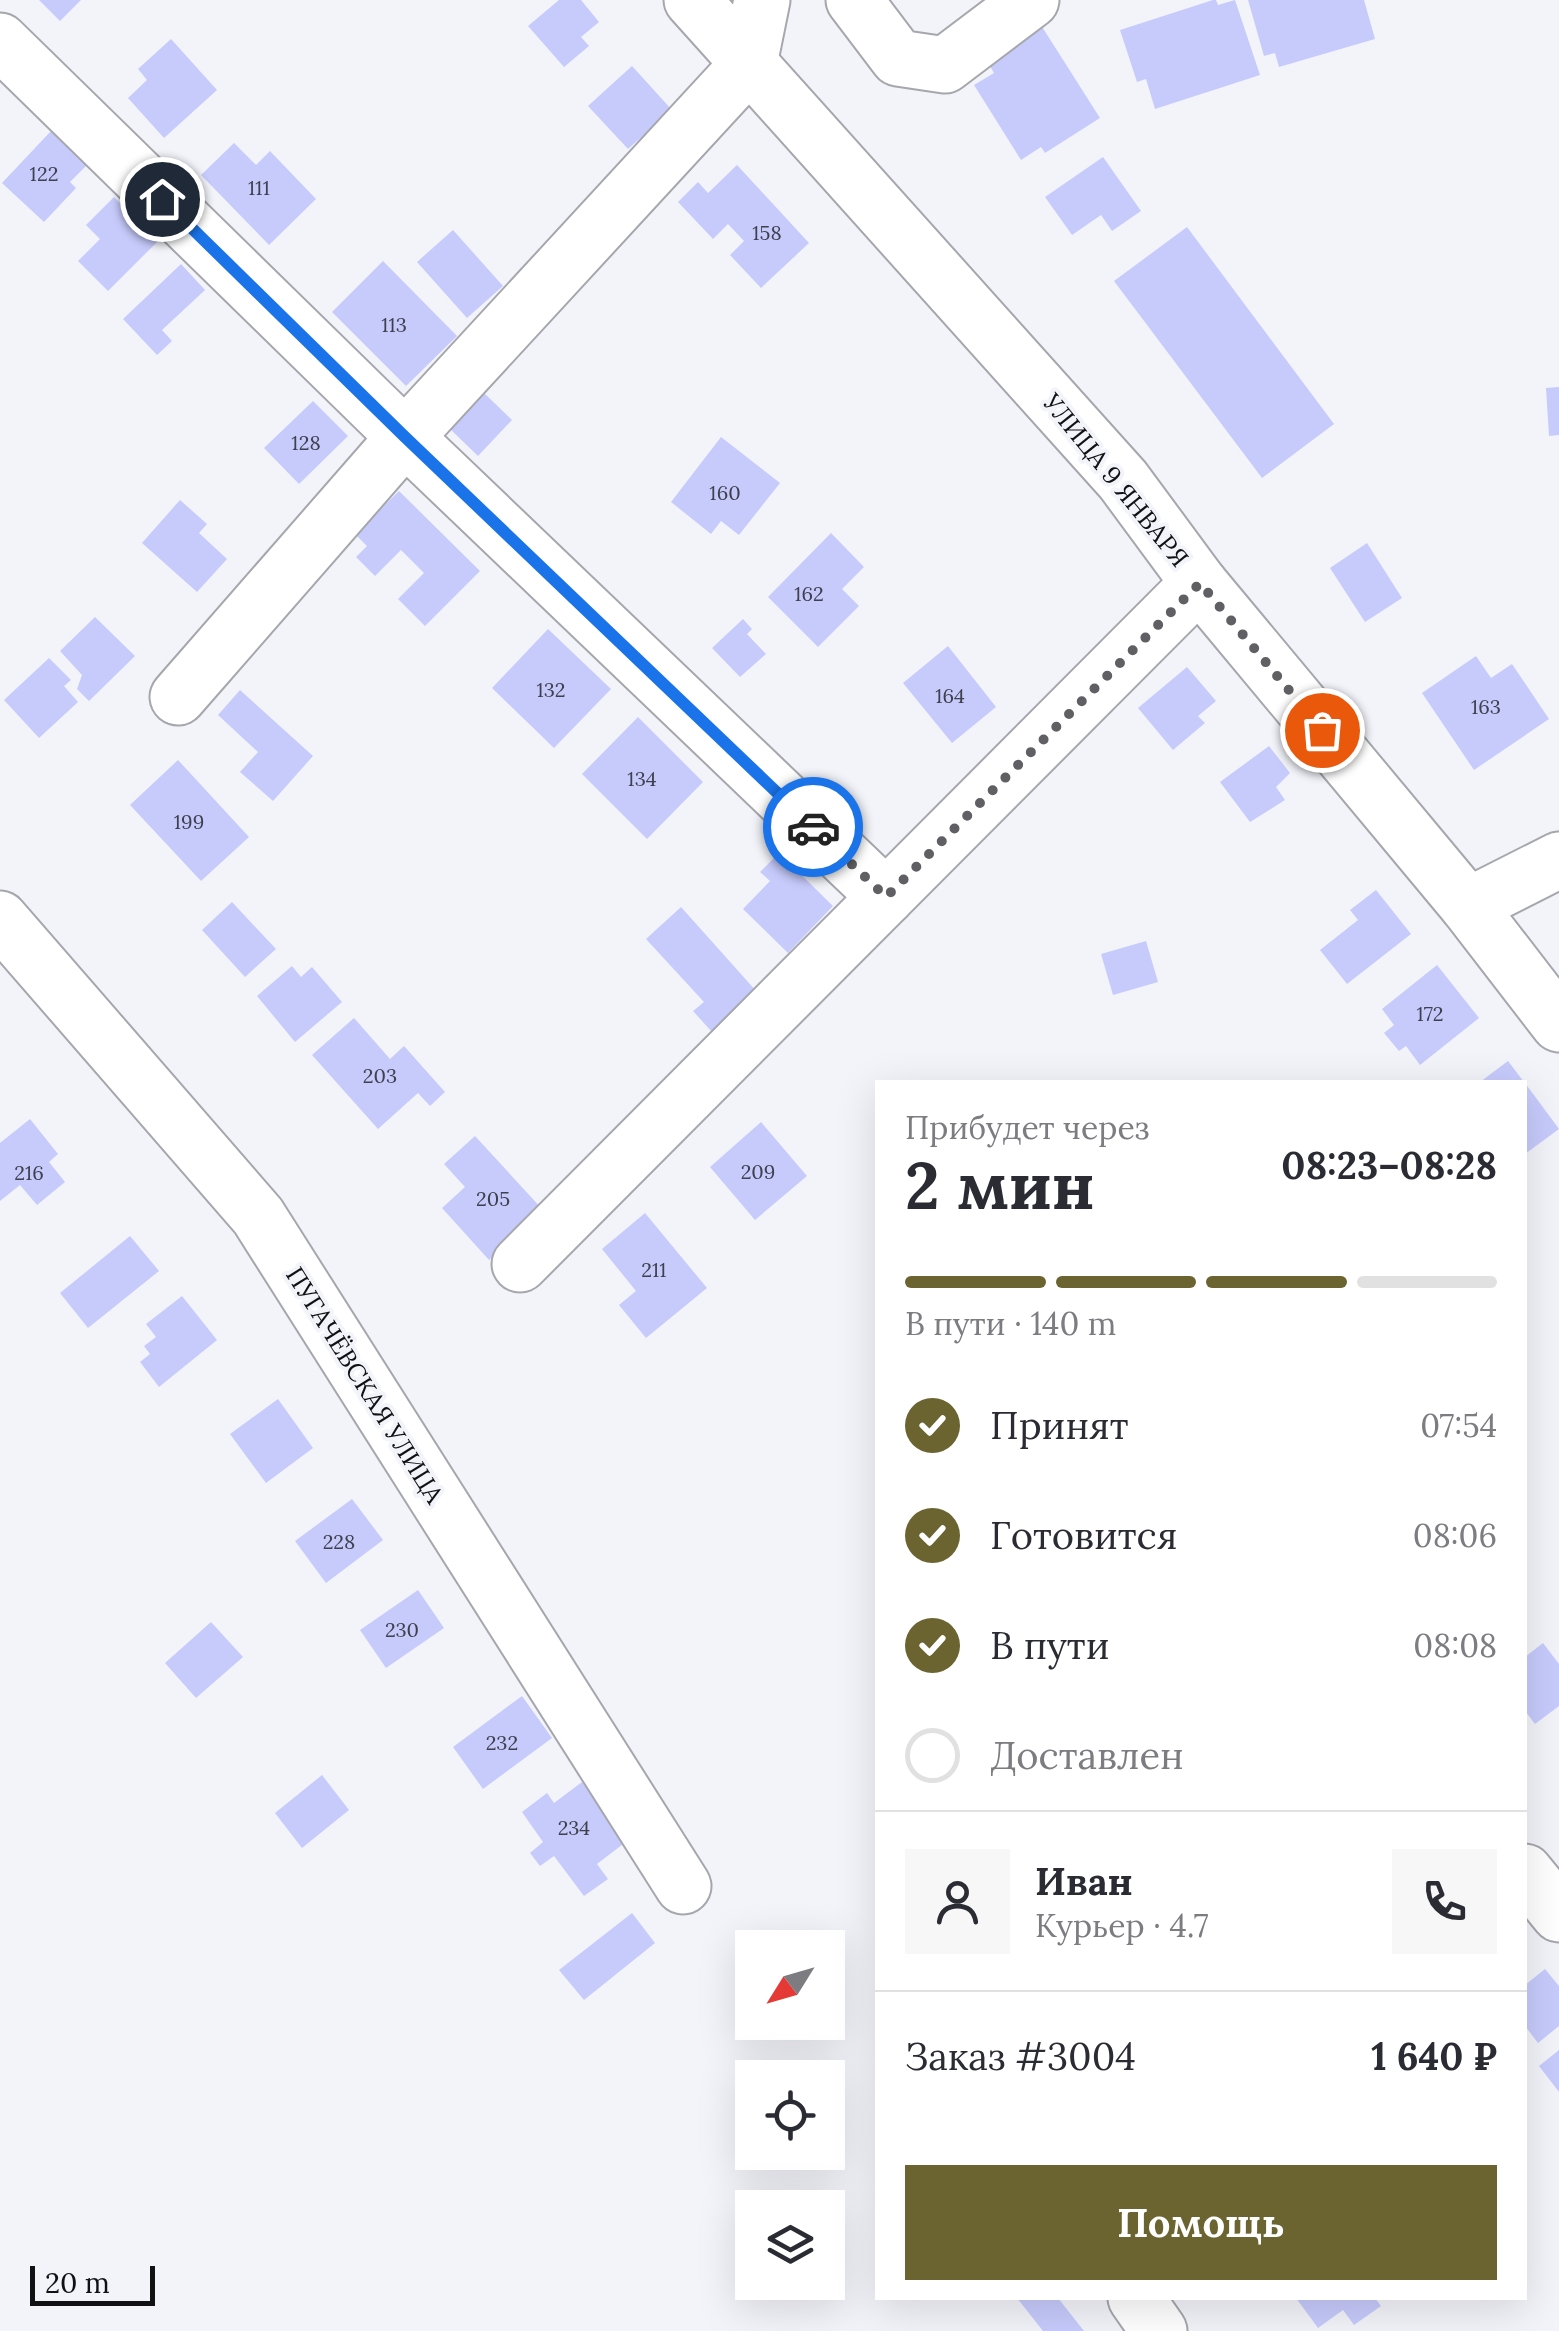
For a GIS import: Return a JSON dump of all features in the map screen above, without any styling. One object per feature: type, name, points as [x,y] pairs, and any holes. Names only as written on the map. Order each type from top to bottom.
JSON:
[{"type":"street","name":"УЛИЦА 9 ЯНВАРЯ","points":[[692,0],[1123,480],[1200,583],[1468,906],[1559,1024]]},
{"type":"street","points":[[178,697],[405,437],[749,64],[762,0]]},
{"type":"street","points":[[854,0],[898,58],[945,65],[1031,0]]},
{"type":"street","points":[[0,40],[405,437],[886,897]]},
{"type":"street","points":[[520,1264],[1200,583]]},
{"type":"street","points":[[1468,906],[1559,860]]},
{"type":"street","name":"ПУГАЧЁВСКАЯ УЛИЦА","points":[[0,919],[258,1216],[683,1886]]},
{"type":"street","points":[[1527,1874],[1559,1914]]},
{"type":"street","points":[[1137,2300],[1160,2331]]},
{"type":"building","points":[[39,0],[81,0],[60,21]]},
{"type":"building","points":[[559,0],[581,0],[599,22],[581,37],[589,46],[564,67],[528,26]]},
{"type":"building","points":[[1213,0],[1218,5],[1235,0],[1260,75],[1155,109],[1146,79],[1137,82],[1120,30]]},
{"type":"building","points":[[1248,0],[1364,0],[1375,39],[1279,67],[1275,53],[1264,56]]},
{"type":"building","points":[[1039,22],[1100,118],[1045,153],[1041,147],[1021,160],[974,85],[994,73],[984,56]]},
{"type":"building","points":[[171,39],[217,90],[164,138],[128,98],[147,80],[138,69]]},
{"type":"building","points":[[632,66],[672,110],[628,149],[588,106]]},
{"type":"building","points":[[51,131],[87,165],[70,182],[76,188],[44,222],[2,183]]},
{"type":"building","points":[[234,143],[256,165],[270,151],[316,199],[269,245],[201,175]]},
{"type":"building","points":[[1103,157],[1141,211],[1112,231],[1101,215],[1072,235],[1045,197]]},
{"type":"building","points":[[737,165],[809,243],[761,288],[730,255],[744,241],[728,224],[713,239],[678,202],[698,182],[708,193]]},
{"type":"building","points":[[114,197],[158,241],[108,291],[78,261],[100,239],[86,225]]},
{"type":"building","points":[[1187,227],[1334,424],[1262,478],[1114,281]]},
{"type":"building","points":[[453,230],[503,286],[467,318],[417,262]]},
{"type":"building","points":[[383,261],[457,336],[406,386],[332,312]]},
{"type":"building","points":[[181,264],[205,290],[162,330],[172,341],[157,355],[123,319]]},
{"type":"building","points":[[1559,387],[1559,435],[1549,436],[1546,388]]},
{"type":"building","points":[[483,392],[512,420],[478,456],[449,428]]},
{"type":"building","points":[[313,401],[348,436],[299,484],[264,448]]},
{"type":"building","points":[[721,437],[780,483],[739,535],[721,521],[711,534],[671,502]]},
{"type":"building","points":[[399,491],[480,571],[425,626],[398,599],[424,573],[401,550],[375,576],[356,557],[367,546],[355,534]]},
{"type":"building","points":[[180,500],[207,524],[199,533],[227,559],[197,592],[142,543]]},
{"type":"building","points":[[831,533],[864,567],[842,589],[859,606],[818,647],[768,597]]},
{"type":"building","points":[[1367,543],[1402,598],[1365,622],[1330,568]]},
{"type":"building","points":[[95,617],[135,656],[89,701],[77,689],[82,675],[60,651]]},
{"type":"building","points":[[743,619],[752,629],[747,634],[766,654],[740,677],[712,648]]},
{"type":"building","points":[[548,629],[611,689],[554,748],[492,688]]},
{"type":"building","points":[[948,646],[996,707],[952,743],[903,683]]},
{"type":"building","points":[[1476,656],[1491,678],[1512,664],[1549,719],[1474,770],[1422,693]]},
{"type":"building","points":[[49,658],[71,680],[64,686],[78,702],[39,738],[4,700]]},
{"type":"building","points":[[1187,667],[1216,701],[1198,716],[1205,723],[1173,750],[1138,708]]},
{"type":"building","points":[[240,690],[313,756],[273,801],[240,772],[258,752],[218,715]]},
{"type":"building","points":[[638,717],[703,782],[647,839],[582,774]]},
{"type":"building","points":[[1269,746],[1290,773],[1276,787],[1285,800],[1250,822],[1220,782]]},
{"type":"building","points":[[178,760],[249,837],[201,881],[130,805]]},
{"type":"building","points":[[779,853],[833,906],[788,953],[743,909],[770,881],[760,872]]},
{"type":"building","points":[[1376,890],[1411,934],[1347,984],[1320,950],[1358,920],[1350,910]]},
{"type":"building","points":[[232,902],[276,949],[245,977],[202,930]]},
{"type":"building","points":[[681,907],[757,992],[712,1032],[693,1011],[704,1002],[646,939]]},
{"type":"building","points":[[1146,941],[1158,982],[1113,995],[1101,954]]},
{"type":"building","points":[[1437,965],[1479,1018],[1420,1065],[1406,1046],[1399,1051],[1384,1033],[1394,1025],[1382,1009]]},
{"type":"building","points":[[292,966],[301,977],[312,967],[342,1002],[295,1042],[257,996]]},
{"type":"building","points":[[354,1018],[390,1059],[404,1046],[445,1092],[430,1106],[418,1093],[378,1129],[312,1055]]},
{"type":"building","points":[[1508,1061],[1522,1080],[1483,1080]]},
{"type":"building","points":[[1527,1086],[1559,1129],[1527,1153]]},
{"type":"building","points":[[30,1119],[58,1154],[49,1162],[65,1182],[37,1205],[20,1185],[0,1201],[0,1143]]},
{"type":"building","points":[[761,1122],[807,1176],[755,1220],[710,1167]]},
{"type":"building","points":[[475,1136],[543,1210],[489,1260],[442,1208],[465,1187],[444,1164]]},
{"type":"building","points":[[645,1213],[707,1288],[646,1338],[619,1305],[636,1291],[602,1249]]},
{"type":"building","points":[[130,1236],[159,1271],[88,1328],[60,1293]]},
{"type":"building","points":[[182,1296],[217,1340],[159,1387],[140,1362],[150,1354],[144,1346],[156,1337],[146,1324]]},
{"type":"building","points":[[278,1399],[313,1448],[266,1483],[230,1434]]},
{"type":"building","points":[[352,1499],[383,1540],[326,1583],[295,1541]]},
{"type":"building","points":[[418,1590],[444,1628],[386,1668],[360,1630]]},
{"type":"building","points":[[211,1622],[243,1657],[196,1698],[165,1663]]},
{"type":"building","points":[[1543,1643],[1559,1664],[1559,1706],[1535,1724],[1527,1714],[1527,1655]]},
{"type":"building","points":[[522,1696],[552,1738],[483,1789],[453,1747]]},
{"type":"building","points":[[322,1775],[349,1810],[302,1848],[275,1813]]},
{"type":"building","points":[[582,1782],[627,1841],[597,1864],[608,1879],[584,1896],[554,1856],[540,1866],[530,1853],[543,1842],[522,1812],[547,1793],[554,1803]]},
{"type":"building","points":[[632,1913],[655,1943],[584,2000],[559,1970]]},
{"type":"building","points":[[1545,1969],[1559,1986],[1559,2026],[1538,2043],[1527,2029],[1527,1983]]},
{"type":"building","points":[[1559,2050],[1559,2092],[1539,2066]]},
{"type":"building","points":[[1019,2300],[1060,2300],[1084,2331],[1043,2331]]},
{"type":"building","points":[[1297,2300],[1376,2300],[1381,2306],[1354,2325],[1343,2310],[1318,2328]]},
{"type":"way so far","points":[[813,827],[886,897],[1200,583],[1322,730]]},
{"type":"route","points":[[162,199],[813,827]]}]
